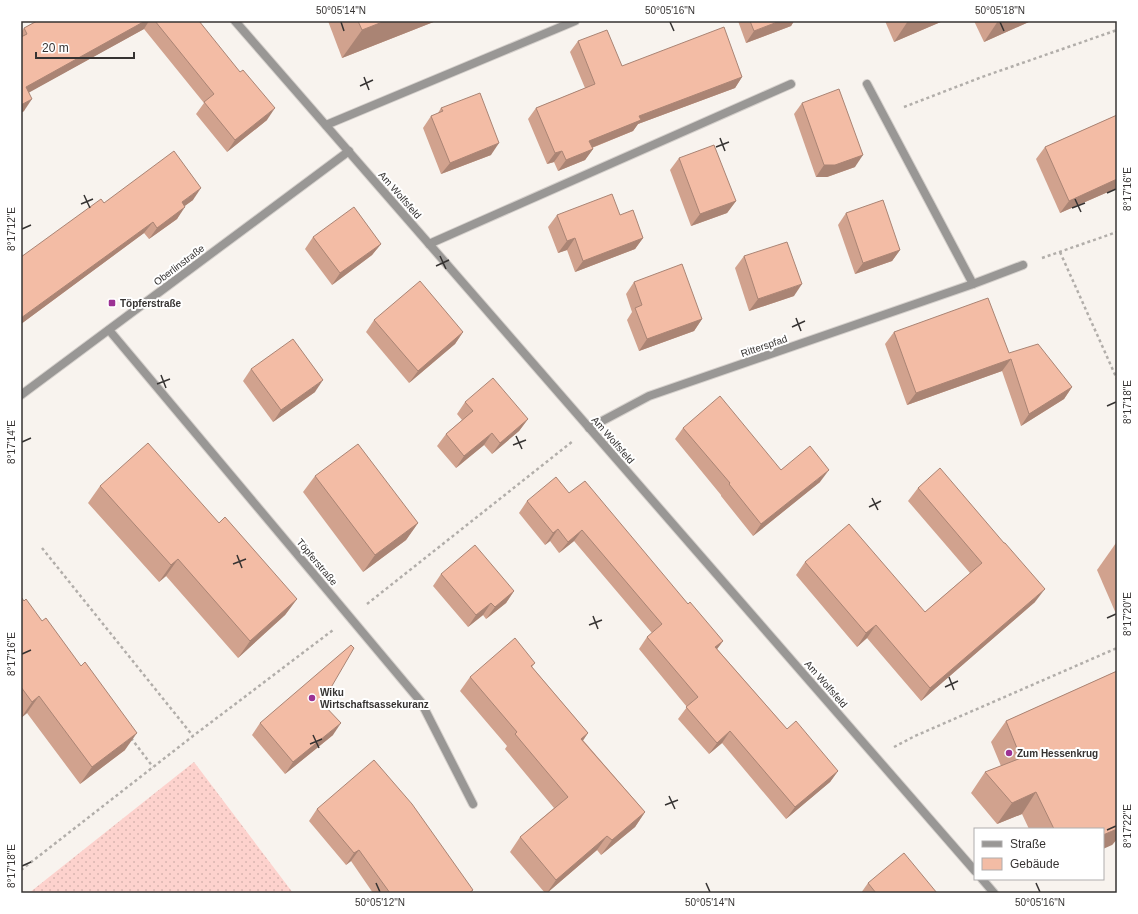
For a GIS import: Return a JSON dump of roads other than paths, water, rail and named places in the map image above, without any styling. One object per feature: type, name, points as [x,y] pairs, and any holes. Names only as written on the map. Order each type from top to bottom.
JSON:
[{"type":"street","name":"Am Wolfsfeld","points":[[235,21],[974,870]]},
{"type":"street","points":[[326,125],[575,21]]},
{"type":"street","points":[[429,244],[791,84]]},
{"type":"street","points":[[867,84],[973,284]]},
{"type":"street","name":"Oberlinstraße","points":[[21,395],[349,151]]},
{"type":"street","name":"Ritterspfad","points":[[589,428],[649,396],[973,284],[1023,265]]},
{"type":"street","name":"Töpferstraße","points":[[109,330],[421,702],[473,804]]},
{"type":"street","points":[[983,880],[994,893]]},
{"type":"place","name":"Töpferstraße","points":[[112,303]]},
{"type":"place","name":"Wiku Wirtschaftsassekuranz","points":[[312,698]]},
{"type":"place","name":"Zum Hessenkrug","points":[[1009,753]]}]
